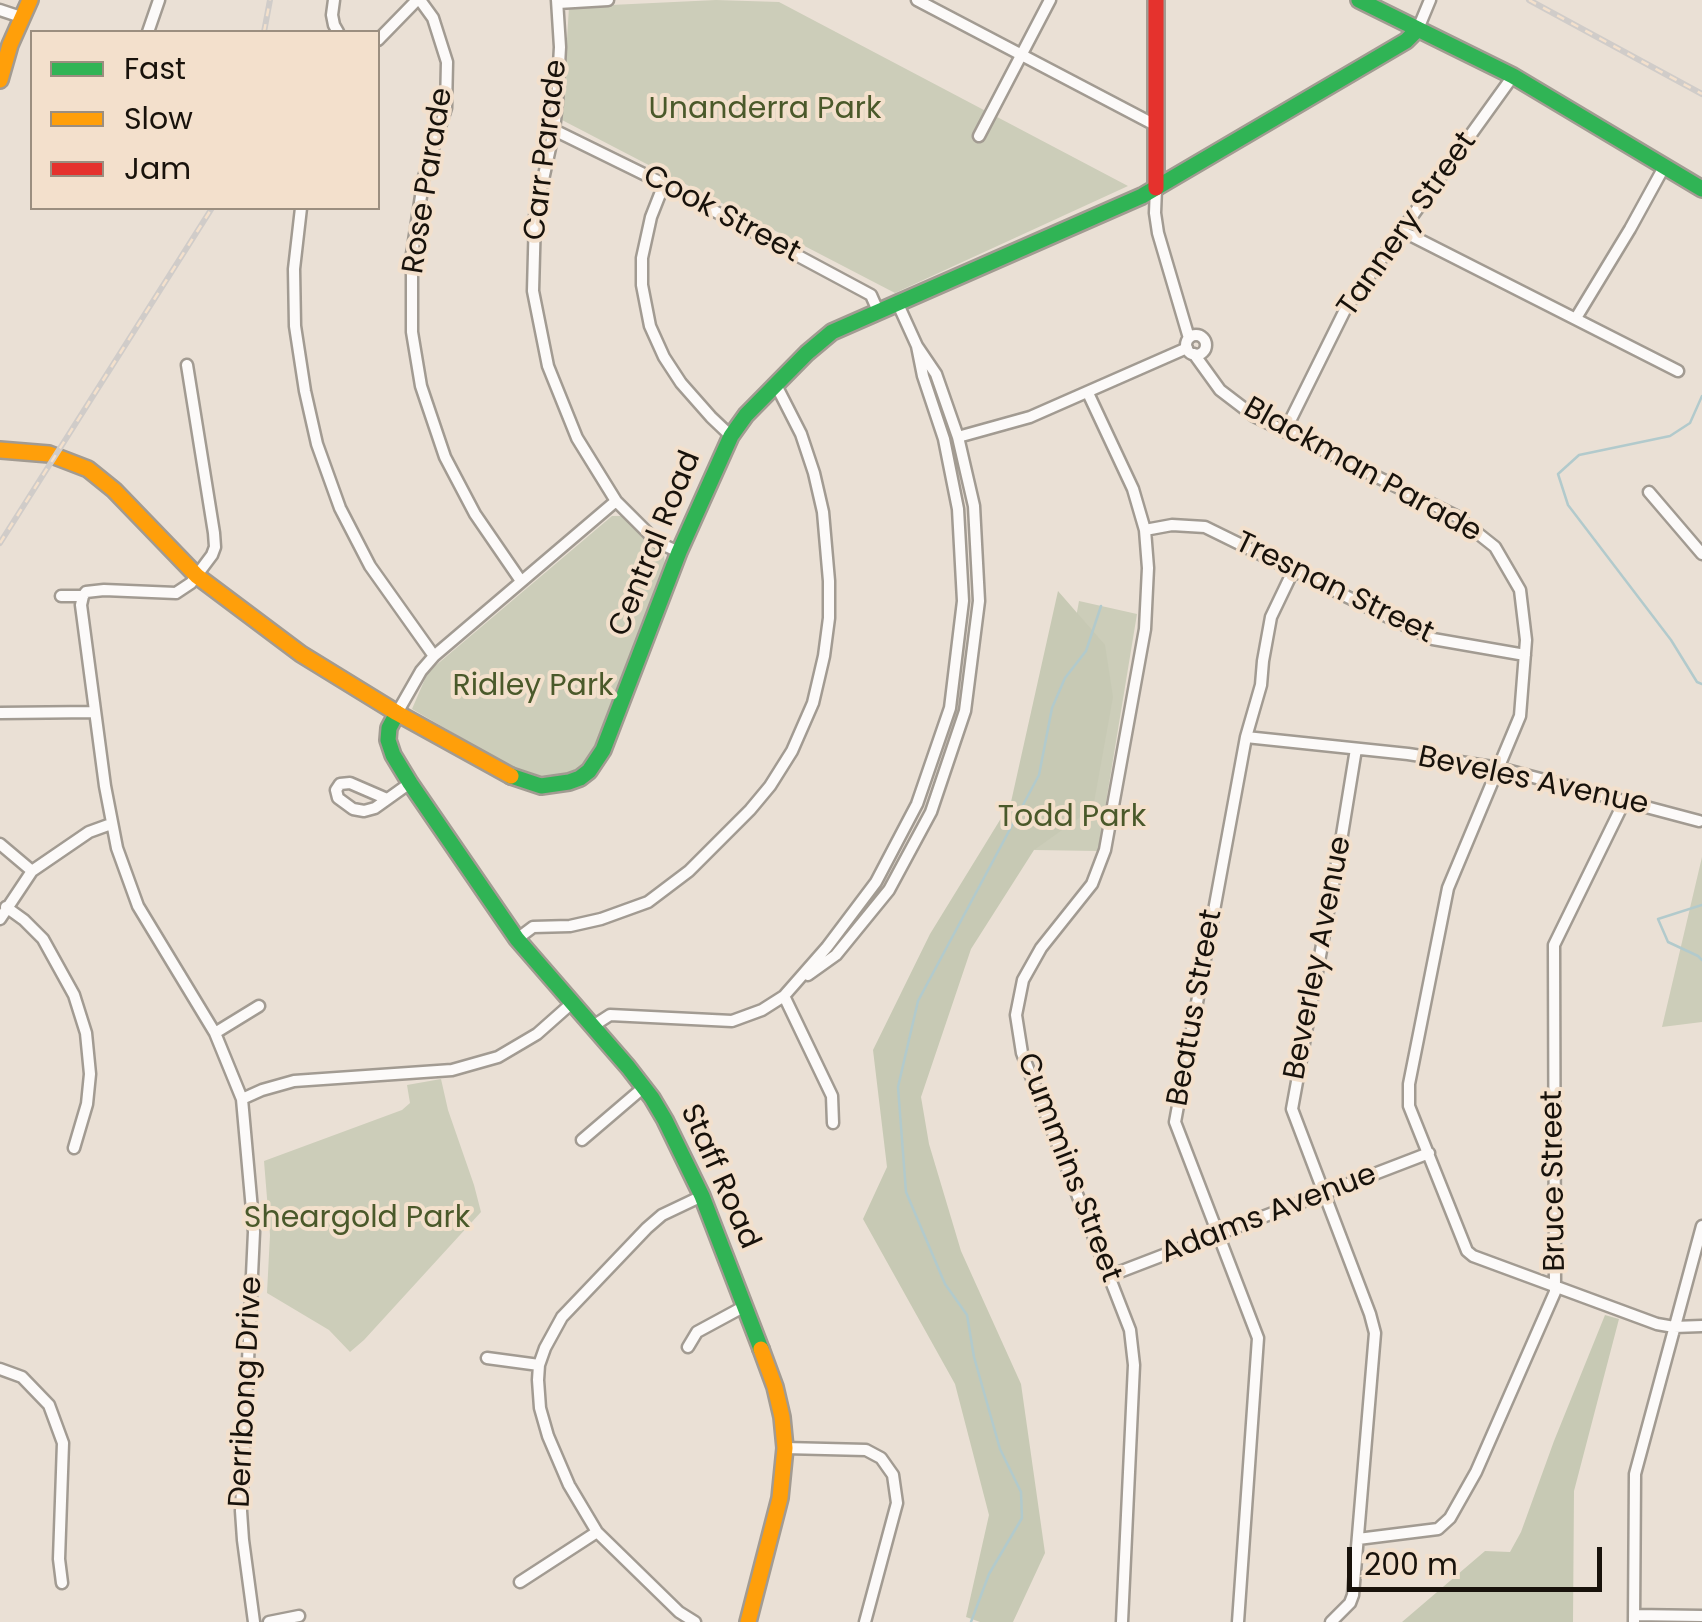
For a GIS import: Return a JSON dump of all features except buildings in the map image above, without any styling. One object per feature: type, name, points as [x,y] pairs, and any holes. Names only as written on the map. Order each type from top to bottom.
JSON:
[{"type":"main road","points":[[0,80],[19,20],[30,0]]},
{"type":"main road","points":[[1156,0],[1156,188]]},
{"type":"main road","points":[[1359,0],[1513,76],[1702,189]]},
{"type":"main road","name":"Central Road","points":[[0,450],[50,454],[98,475],[196,576],[300,654],[508,775],[529,784],[557,785],[580,778],[603,750],[678,552],[731,436],[807,353],[832,332],[1138,198],[1406,40],[1418,28]]},
{"type":"main road","name":"Staff Road","points":[[396,713],[388,740],[410,783],[516,938],[644,1087],[680,1148],[745,1306],[776,1387],[785,1448],[780,1498],[748,1622]]},
{"type":"street","points":[[149,30],[159,0]]},
{"type":"street","points":[[334,0],[332,15],[337,30]]},
{"type":"street","points":[[380,38],[418,0]]},
{"type":"street","name":"Rose Parade","points":[[418,0],[433,18],[448,62],[446,108],[424,176],[412,254],[412,332],[421,386],[445,457],[475,514],[521,581]]},
{"type":"street","points":[[557,2],[608,0]]},
{"type":"street","points":[[917,0],[1156,126]]},
{"type":"street","points":[[979,136],[1050,0]]},
{"type":"street","points":[[1418,28],[1430,0]]},
{"type":"street","name":"Carr Parade","points":[[557,2],[560,47],[554,130],[535,216],[533,291],[548,366],[577,438],[616,501],[657,542],[678,552]]},
{"type":"street","points":[[0,13],[19,20]]},
{"type":"street","name":"Tannery Street","points":[[1285,432],[1346,308],[1513,76]]},
{"type":"street","name":"Cook Street","points":[[554,130],[871,294],[878,311]]},
{"type":"street","points":[[1576,318],[1664,167]]},
{"type":"street","points":[[664,184],[651,216],[642,258],[642,285],[650,326],[681,383],[731,436]]},
{"type":"street","name":"Blackman Parade","points":[[1156,188],[1158,233],[1186,322],[1194,345],[1220,390],[1246,411],[1285,432],[1456,516],[1492,544],[1520,590],[1526,640],[1520,716],[1448,888],[1409,1084],[1410,1106],[1467,1251],[1647,1320],[1674,1327],[1702,1326]]},
{"type":"street","points":[[301,210],[294,269],[296,326],[317,444],[340,508],[370,566],[434,656]]},
{"type":"street","points":[[1400,232],[1678,371]]},
{"type":"street","points":[[795,985],[836,955],[890,890],[931,812],[966,711],[979,601],[974,506],[958,437],[936,374],[917,346],[898,302]]},
{"type":"street","points":[[958,437],[1030,417],[1194,345]]},
{"type":"street","points":[[593,1026],[610,1014],[732,1021],[762,1010],[784,996],[876,882],[916,804],[950,708],[963,602],[958,508],[944,439],[917,346]]},
{"type":"street","points":[[61,596],[83,596],[86,592],[104,590],[176,593],[206,565],[214,547],[186,365]]},
{"type":"street","points":[[516,938],[533,927],[570,926],[648,902],[689,871],[750,810],[792,751],[812,703],[824,656],[829,581],[823,512],[814,472],[801,434],[776,386]]},
{"type":"street","name":"Cummins Street","points":[[1088,392],[1133,489],[1145,530],[1146,630],[1105,850],[1092,884],[1041,948],[1023,980],[1016,1015],[1022,1053],[1130,1330],[1134,1365],[1122,1622]]},
{"type":"street","points":[[1650,492],[1702,554]]},
{"type":"street","points":[[396,713],[434,656],[616,501]]},
{"type":"street","name":"Tresnan Street","points":[[1145,530],[1172,525],[1205,527],[1438,642],[1525,656]]},
{"type":"street","name":"Beatus Street","points":[[1238,1622],[1258,1338],[1175,1122],[1246,737],[1261,686],[1271,617],[1294,569]]},
{"type":"street","name":"Derribong Drive","points":[[83,596],[80,605],[111,824],[126,876],[138,906],[215,1033],[242,1099],[254,1232],[241,1511],[254,1622]]},
{"type":"street","points":[[0,713],[95,712]]},
{"type":"street","name":"Beveles Avenue","points":[[1246,737],[1499,768],[1699,821]]},
{"type":"street","name":"Beverley Avenue","points":[[1332,1622],[1350,1603],[1374,1325],[1292,1108],[1356,750]]},
{"type":"street","points":[[388,799],[410,783]]},
{"type":"street","name":"Bruce Street","points":[[1358,1540],[1438,1529],[1450,1518],[1476,1472],[1556,1286],[1554,945],[1625,800]]},
{"type":"street","points":[[0,919],[32,871],[89,832],[111,824]]},
{"type":"street","points":[[0,844],[32,871]]},
{"type":"street","points":[[6,908],[43,939],[74,995],[86,1033],[88,1104],[74,1148]]},
{"type":"street","points":[[784,996],[832,1096],[833,1123]]},
{"type":"street","points":[[242,1099],[294,1081],[452,1070],[498,1057],[536,1034],[572,1004]]},
{"type":"street","points":[[215,1033],[259,1006]]},
{"type":"street","points":[[582,1140],[644,1087]]},
{"type":"street","name":"Adams Avenue","points":[[1109,1276],[1429,1154]]},
{"type":"street","points":[[696,1622],[679,1612],[597,1532],[569,1486],[548,1436],[538,1380],[539,1365],[551,1333],[562,1317],[662,1215],[702,1196]]},
{"type":"street","points":[[1702,1226],[1634,1474],[1634,1618],[1702,1616]]},
{"type":"street","points":[[688,1348],[697,1332],[745,1306]]},
{"type":"street","points":[[487,1358],[539,1365]]},
{"type":"street","points":[[0,1368],[22,1377],[49,1406],[63,1443],[59,1558],[62,1583]]},
{"type":"street","points":[[785,1448],[866,1450],[881,1458],[893,1475],[898,1502],[865,1622]]},
{"type":"street","points":[[520,1582],[597,1532]]},
{"type":"street","points":[[269,1622],[299,1616]]},
{"type":"green space","name":"Unanderra Park","points":[[716,0],[779,2],[1128,186],[895,293],[562,120],[569,7]]},
{"type":"green space","name":"Ridley Park","points":[[612,516],[621,516],[664,555],[665,565],[598,747],[577,772],[544,781],[520,772],[412,709],[428,672]]},
{"type":"green space","points":[[1058,591],[1105,645],[1113,697],[1093,808],[1034,850],[971,949],[921,1097],[929,1144],[961,1251],[1021,1384],[1045,1553],[1013,1622],[980,1622],[966,1617],[989,1515],[955,1384],[863,1219],[887,1167],[873,1050],[930,934],[1011,802]]},
{"type":"green space","name":"Todd Park","points":[[1079,601],[1137,614],[1098,851],[1034,850]]},
{"type":"green space","points":[[1702,857],[1702,1022],[1662,1027]]},
{"type":"green space","name":"Sheargold Park","points":[[441,1079],[481,1212],[350,1352],[329,1330],[267,1293],[270,1235],[264,1161],[402,1110],[410,1103],[407,1085]]},
{"type":"green space","points":[[1605,1315],[1619,1319],[1574,1491],[1573,1622],[1402,1622],[1485,1551],[1510,1552]]},
{"type":"waterway","points":[[1702,396],[1690,423],[1670,436],[1579,455],[1558,474],[1568,505],[1702,684]]},
{"type":"waterway","points":[[971,1622],[989,1574],[1022,1518],[1021,1492],[1000,1449],[974,1357],[967,1315],[945,1284],[906,1192],[898,1087],[918,1001],[1039,775],[1052,708],[1065,678],[1086,651],[1101,606]]},
{"type":"waterway","points":[[1702,905],[1658,919],[1668,942],[1702,960]]},
{"type":"railway","points":[[264,30],[270,0]]},
{"type":"railway","points":[[1529,0],[1702,94]]},
{"type":"railway","points":[[0,543],[211,210]]},
{"type":"traffic: fast","points":[[1359,0],[1513,76],[1702,189]]},
{"type":"traffic: fast","points":[[511,776],[541,786],[569,782],[589,771],[603,750],[679,552],[731,436],[746,415],[832,332],[1142,196],[1406,41],[1418,29]]},
{"type":"traffic: fast","points":[[397,713],[388,740],[410,783],[517,939],[628,1067],[665,1120],[702,1196],[761,1349]]},
{"type":"traffic: slow","points":[[0,80],[30,0]]},
{"type":"traffic: slow","points":[[0,450],[49,454],[88,469],[114,490],[197,576],[301,654],[511,776]]},
{"type":"traffic: slow","points":[[748,1622],[780,1498],[785,1448],[775,1387],[761,1349]]},
{"type":"traffic: jam","points":[[1156,0],[1156,188]]}]
